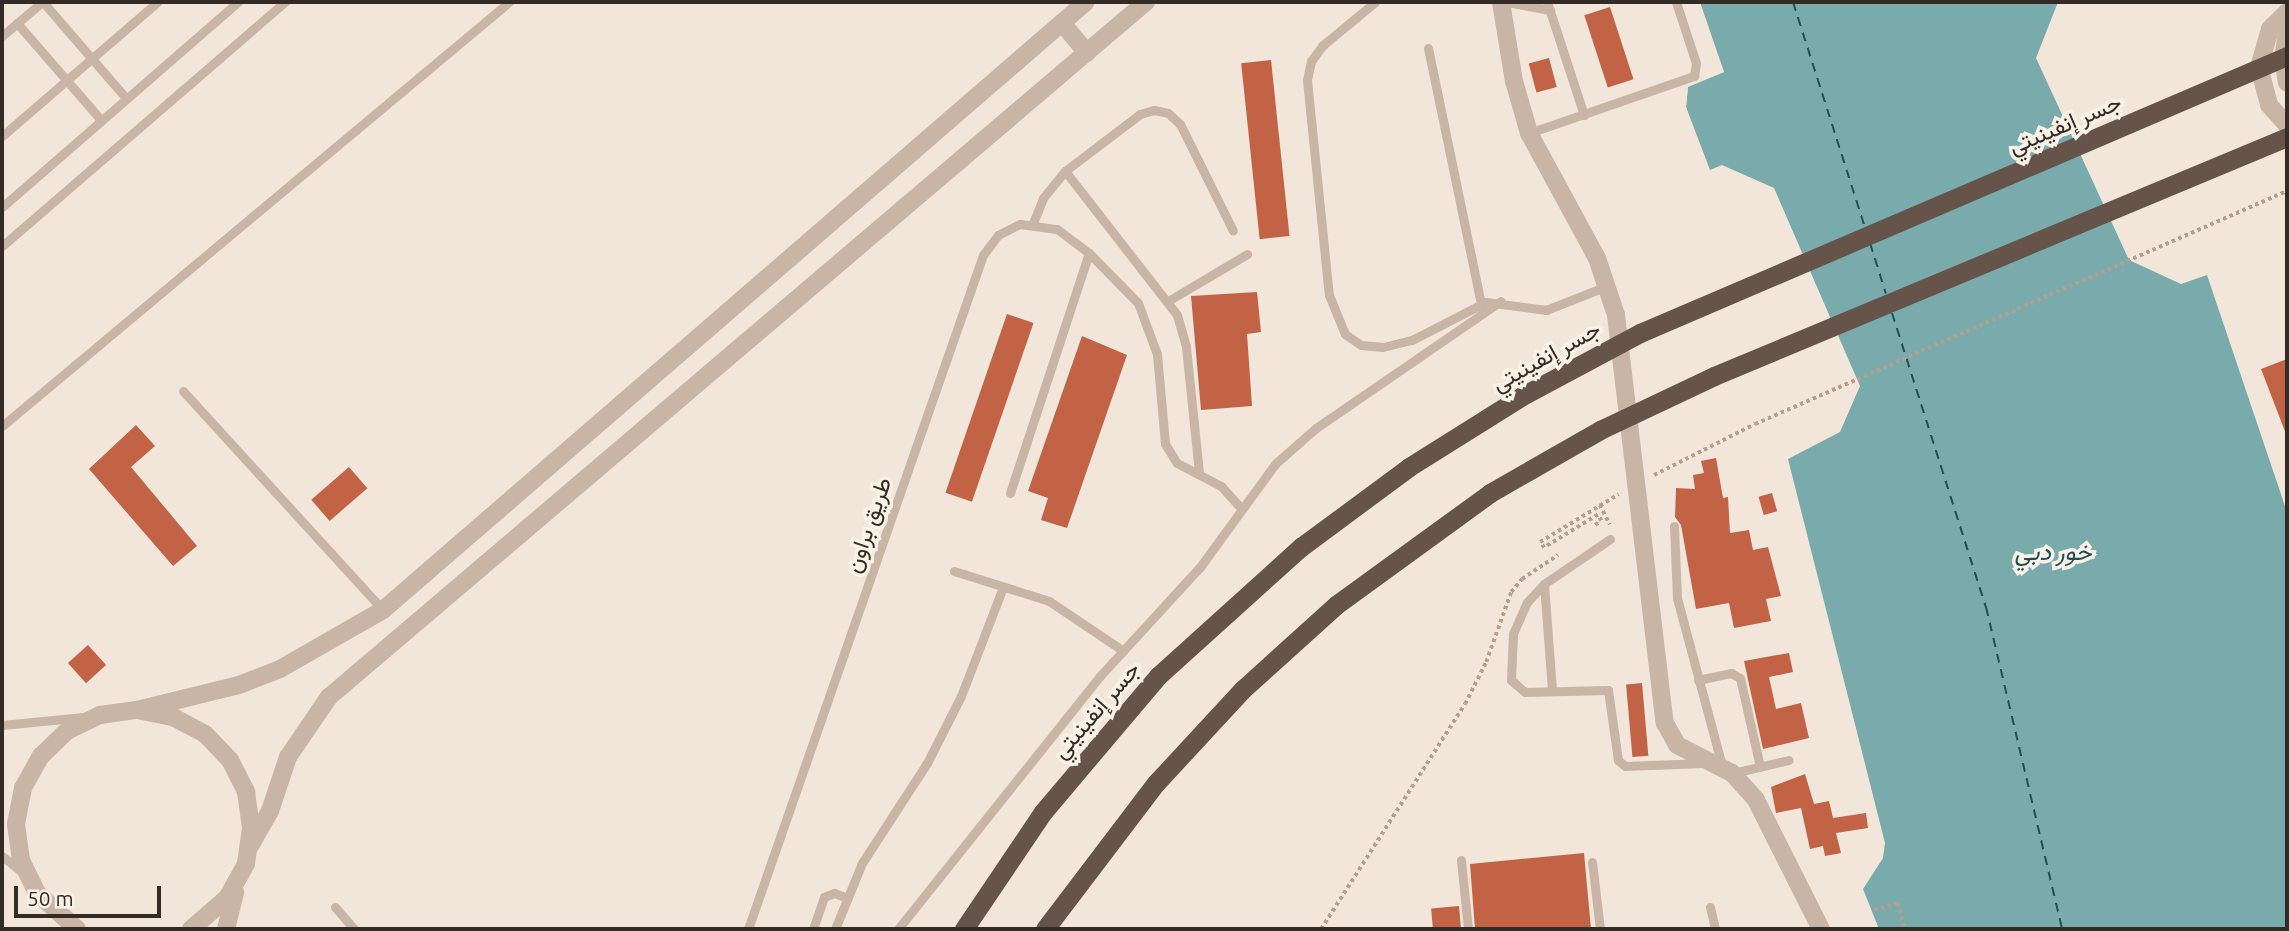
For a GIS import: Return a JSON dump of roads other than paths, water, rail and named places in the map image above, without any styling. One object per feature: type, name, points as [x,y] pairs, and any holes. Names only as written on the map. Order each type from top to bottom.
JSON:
[{"type":"highway","name":"جسر إنفينيتي","points":[[964,929],[1079,765],[1200,634],[1312,538],[1454,438],[1581,363],[1701,305],[2287,56]]},
{"type":"highway","points":[[1045,929],[1156,782],[1242,690],[1336,605],[1490,493],[1668,397],[2287,138]]},
{"type":"street","points":[[226,929],[250,846],[270,811],[288,757],[330,697],[1146,2]]},
{"type":"street","points":[[1501,2],[1514,81],[1529,132],[1585,234],[1608,286],[1620,345],[1665,723],[1677,745],[1722,768],[1756,800],[1821,929]]},
{"type":"street","points":[[69,926],[27,876],[17,832],[23,788],[53,743],[100,715],[137,710],[239,685],[280,669],[383,610],[1062,23],[1079,4]]},
{"type":"street","points":[[2287,12],[2270,29],[2259,67],[2269,105],[2287,125]]},
{"type":"street","points":[[1062,23],[1087,53]]},
{"type":"street","points":[[2287,31],[2283,58],[2287,83]]},
{"type":"street","points":[[137,710],[190,724],[224,753],[246,792],[250,846]]},
{"type":"street","points":[[191,929],[216,911],[238,882]]},
{"type":"lane","points":[[2,36],[42,2],[126,98]]},
{"type":"lane","points":[[2,136],[157,2]]},
{"type":"lane","points":[[2,207],[238,2]]},
{"type":"lane","points":[[2,246],[285,2]]},
{"type":"lane","points":[[2,426],[509,2]]},
{"type":"lane","points":[[1375,2],[1322,46],[1308,71],[1329,295],[1335,317],[1345,334],[1361,345],[1383,347],[1422,335],[1481,304],[1501,301],[1546,310],[1608,286]]},
{"type":"lane","points":[[1507,2],[1549,6],[1584,115]]},
{"type":"lane","points":[[1529,132],[1694,76],[1697,67],[1675,2]]},
{"type":"lane","points":[[17,23],[101,120]]},
{"type":"lane","points":[[1428,48],[1481,304]]},
{"type":"lane","points":[[1233,231],[1180,124],[1162,111],[1139,114],[1065,171],[1043,198],[1033,223],[1057,229],[1089,253],[1138,303],[1147,319],[1157,354],[1165,444],[1177,463],[1221,486],[1240,507]]},
{"type":"lane","points":[[1065,171],[1168,301],[1184,339],[1199,473]]},
{"type":"lane","name":"طريق براون","points":[[748,929],[983,256],[1008,228],[1033,223]]},
{"type":"lane","points":[[1010,493],[1089,253]]},
{"type":"lane","points":[[1168,301],[1247,254]]},
{"type":"lane","points":[[898,929],[1122,650],[1200,567],[1240,507],[1275,464],[1316,428],[1501,301]]},
{"type":"lane","points":[[183,391],[383,610]]},
{"type":"lane","points":[[1674,526],[1677,598],[1722,768]]},
{"type":"lane","points":[[1610,539],[1544,584],[1520,612],[1510,674],[1519,690],[1608,690],[1618,760],[1625,766],[1760,767],[1789,760]]},
{"type":"lane","points":[[954,570],[1060,607],[1122,650]]},
{"type":"lane","points":[[1544,584],[1552,691]]},
{"type":"lane","points":[[835,929],[845,897],[875,842],[927,764],[961,696],[1003,587]]},
{"type":"lane","points":[[1698,680],[1731,673],[1740,678],[1760,767]]},
{"type":"lane","points":[[2,725],[100,715]]},
{"type":"lane","points":[[2,856],[27,876]]},
{"type":"lane","points":[[1461,860],[1468,929]]},
{"type":"lane","points":[[1592,862],[1600,929]]},
{"type":"lane","points":[[813,929],[824,897],[834,893],[845,897]]},
{"type":"lane","points":[[335,907],[354,929]]},
{"type":"lane","points":[[1710,907],[1715,929]]},
{"type":"water","name":"خور دبي","points":[[1700,2],[2058,2],[2036,58],[2129,260],[2181,284],[2207,275],[2287,512],[2287,929],[1879,929],[1863,889],[1883,858],[1885,843],[1788,459],[1840,432],[1860,386],[1774,188],[1722,165],[1710,170],[1686,107],[1688,86],[1724,72]]}]
